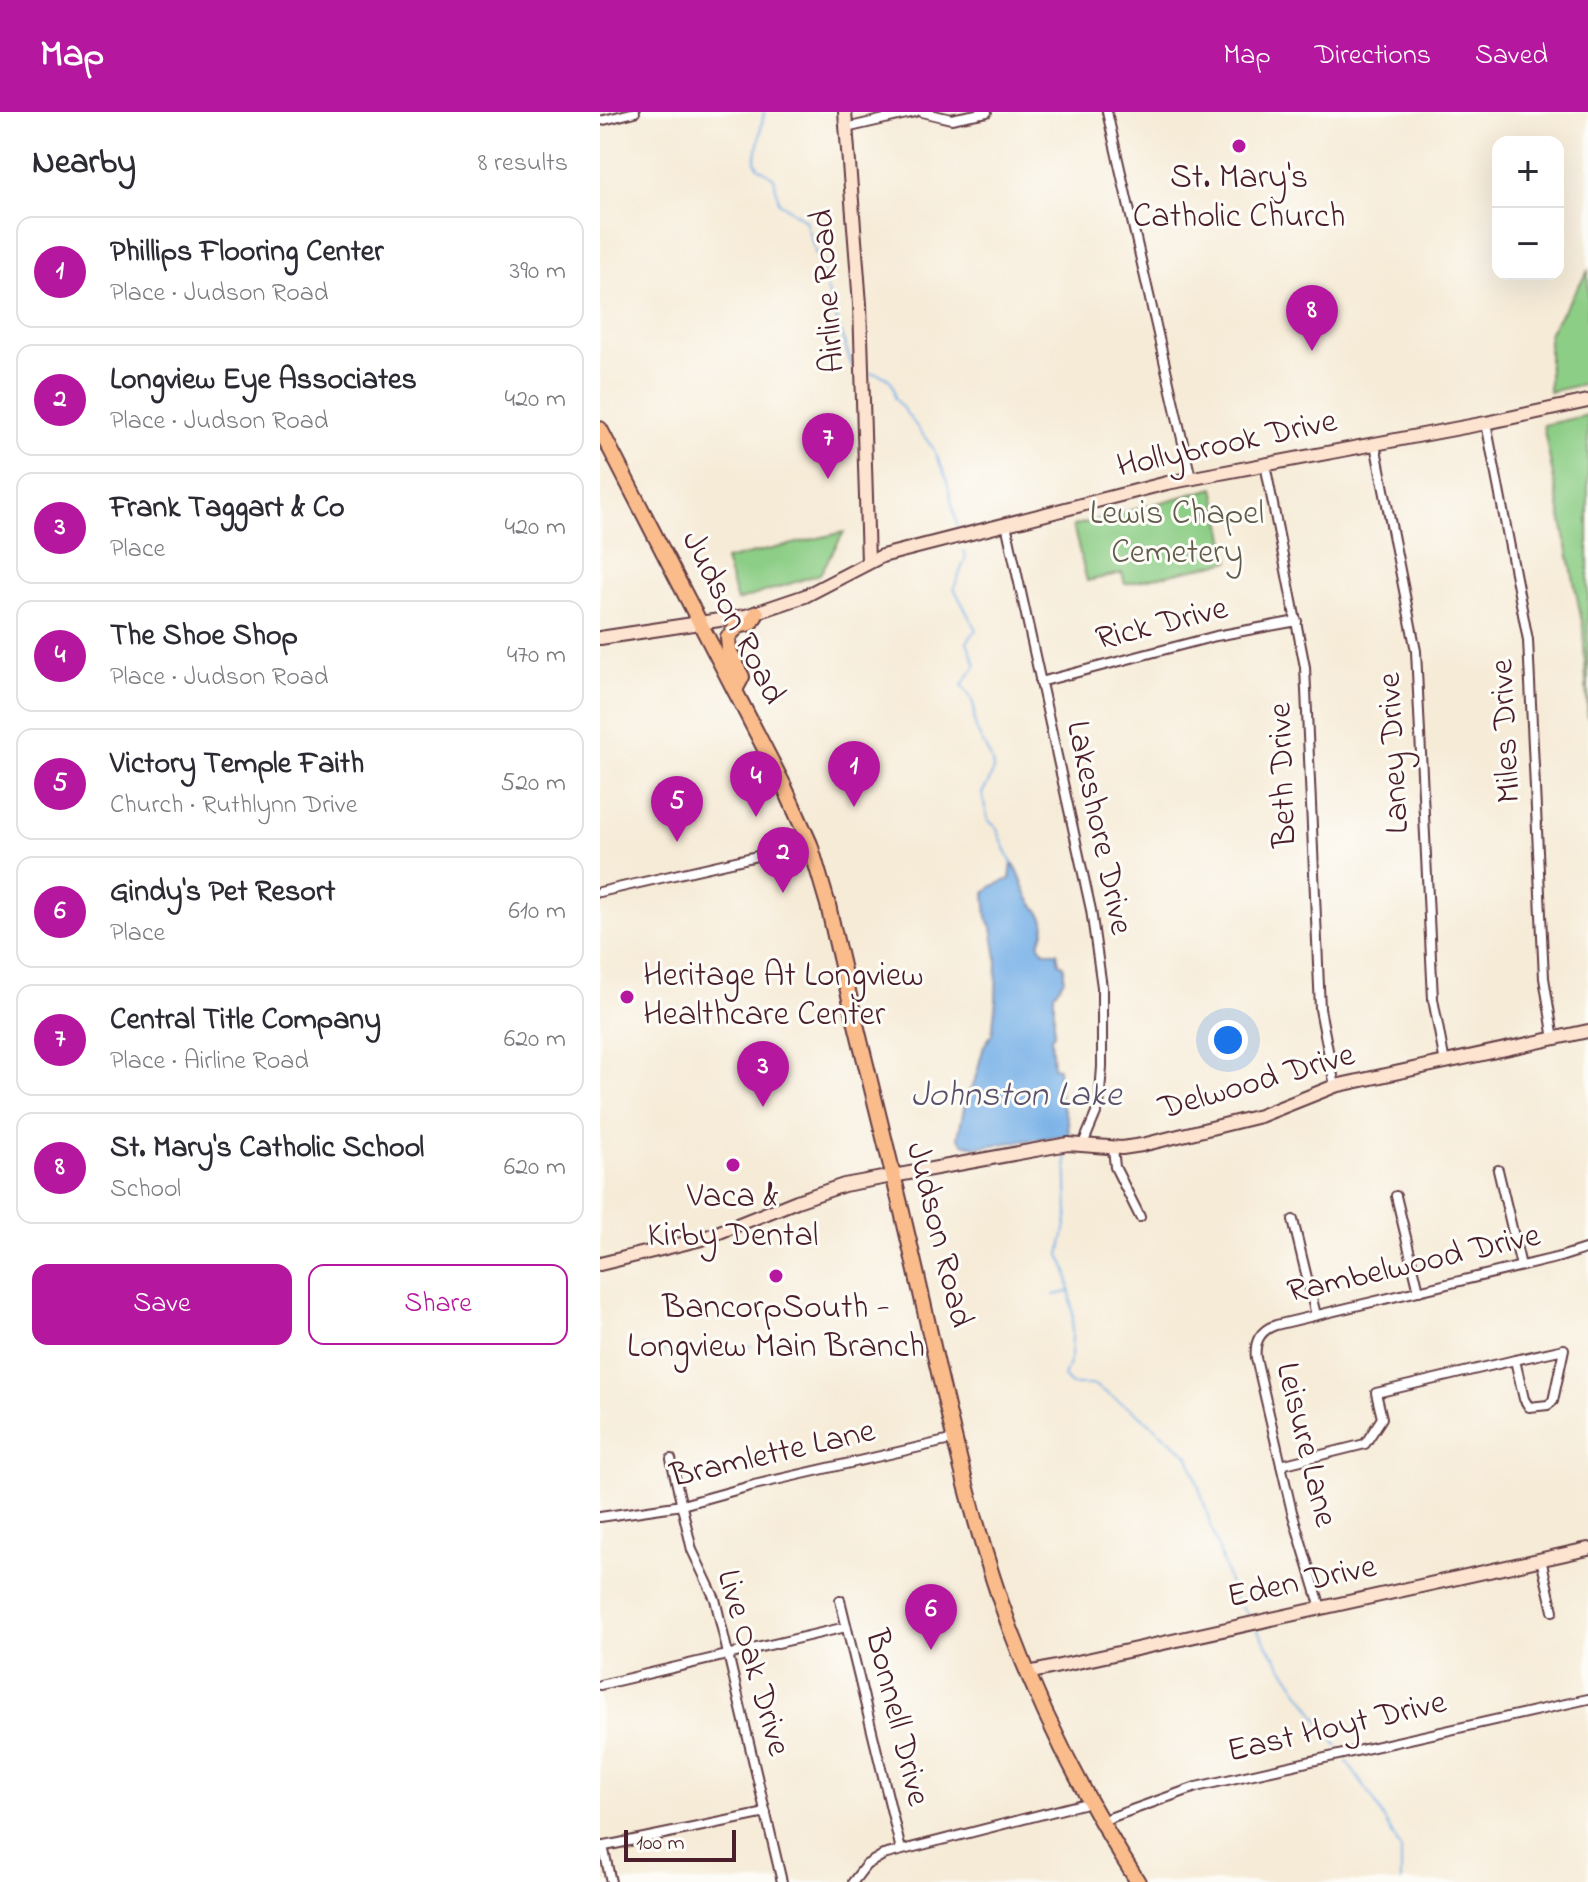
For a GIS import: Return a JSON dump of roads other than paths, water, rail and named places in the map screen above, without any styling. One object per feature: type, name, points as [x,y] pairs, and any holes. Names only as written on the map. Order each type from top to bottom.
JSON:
[{"type":"main road","name":"Judson Road","points":[[600,429],[781,778],[810,844],[828,905],[956,1439],[994,1580],[1028,1673],[1090,1802],[1138,1882]]},
{"type":"main road","points":[[735,690],[742,677],[729,650],[728,637],[738,626],[751,623],[757,613]]},
{"type":"street","points":[[600,121],[609,115],[635,112]]},
{"type":"street","name":"Airline Road","points":[[845,112],[860,304],[868,562]]},
{"type":"street","points":[[846,128],[915,112]]},
{"type":"street","points":[[922,112],[951,119],[981,113]]},
{"type":"street","points":[[1107,112],[1191,478]]},
{"type":"street","name":"Hollybrook Drive","points":[[600,638],[757,613],[814,592],[868,562],[1191,478],[1588,401]]},
{"type":"street","name":"Miles Drive","points":[[1486,423],[1527,629],[1544,978],[1554,1039]]},
{"type":"street","name":"Laney Drive","points":[[1375,444],[1416,651],[1433,999],[1445,1063]]},
{"type":"street","name":"Beth Drive","points":[[1265,464],[1306,677],[1320,1009],[1335,1086]]},
{"type":"street","name":"Lakeshore Drive","points":[[1006,524],[1091,910],[1102,987],[1100,1095],[1093,1123],[1083,1144]]},
{"type":"street","name":"Rick Drive","points":[[1040,682],[1216,636],[1297,621]]},
{"type":"street","points":[[600,892],[810,844]]},
{"type":"street","name":"Delwood Drive","points":[[600,1264],[702,1239],[820,1192],[893,1174],[1068,1144],[1113,1148],[1142,1145],[1252,1119],[1335,1086],[1588,1031]]},
{"type":"street","points":[[1113,1148],[1115,1167],[1140,1217]]},
{"type":"street","points":[[1498,1170],[1521,1266]]},
{"type":"street","points":[[1396,1196],[1419,1291]]},
{"type":"street","points":[[1293,1220],[1316,1315]]},
{"type":"street","name":"Rambelwood Drive","points":[[1257,1341],[1269,1327],[1588,1248]]},
{"type":"street","name":"Leisure Lane","points":[[1257,1341],[1256,1358],[1281,1465],[1321,1608]]},
{"type":"street","points":[[1281,1465],[1366,1443],[1382,1418],[1376,1393],[1515,1360],[1564,1349],[1552,1403],[1534,1408],[1527,1405],[1515,1360]]},
{"type":"street","name":"Bramlette Lane","points":[[600,1517],[682,1505],[754,1485],[956,1439]]},
{"type":"street","name":"Live Oak Drive","points":[[671,1459],[693,1553],[714,1596],[782,1882]]},
{"type":"street","name":"Eden Drive","points":[[1028,1673],[1588,1549]]},
{"type":"street","points":[[1541,1559],[1553,1611]]},
{"type":"street","name":"Bonnell Drive","points":[[840,1600],[901,1850]]},
{"type":"street","points":[[600,1685],[846,1627]]},
{"type":"street","name":"East Hoyt Drive","points":[[1101,1821],[1196,1787],[1588,1699]]},
{"type":"street","points":[[853,1882],[869,1862],[901,1850],[1090,1802]]},
{"type":"street","points":[[611,1882],[601,1846],[766,1813]]},
{"type":"water","name":"Johnston Lake","points":[[1012,863],[1044,921],[1039,944],[1044,952],[1057,952],[1059,963],[1064,967],[1064,979],[1054,994],[1054,1034],[1051,1037],[1053,1067],[1058,1068],[1060,1100],[1068,1121],[1069,1135],[976,1147],[963,1143],[958,1137],[967,1094],[974,1083],[984,1046],[992,1034],[996,1000],[997,958],[992,927],[987,918],[985,893],[992,886],[1010,879]]},
{"type":"waterway","points":[[764,112],[755,161],[758,167],[774,178],[779,202],[805,220],[852,367]]},
{"type":"waterway","points":[[871,373],[889,380],[894,387],[895,398],[933,448],[946,477],[957,525]]},
{"type":"waterway","points":[[964,551],[966,557],[954,588],[976,630],[967,642],[976,665],[962,685],[972,701],[975,725],[993,765],[989,782],[982,793],[988,820],[996,827],[1012,864]]},
{"type":"waterway","points":[[1066,1151],[1068,1214],[1060,1255],[1067,1270],[1073,1315],[1071,1357],[1064,1377],[1071,1385],[1094,1385],[1140,1415],[1189,1456],[1233,1595],[1248,1615]]},
{"type":"waterway","points":[[1054,1295],[1069,1292]]},
{"type":"waterway","points":[[643,1347],[688,1355],[752,1346]]},
{"type":"waterway","points":[[1257,1630],[1337,1746]]},
{"type":"waterway","points":[[1347,1762],[1373,1799],[1401,1850],[1401,1882]]},
{"type":"place","name":"St. Mary's Catholic Church","points":[[1239,146]]},
{"type":"place","name":"St. Mary's Catholic School","points":[[1312,351]]},
{"type":"place","name":"Central Title Company","points":[[828,479]]},
{"type":"place","name":"Phillips Flooring Center","points":[[854,807]]},
{"type":"place","name":"The Shoe Shop","points":[[756,817]]},
{"type":"place","name":"Victory Temple Faith","points":[[677,842]]},
{"type":"place","name":"Longview Eye Associates","points":[[783,893]]},
{"type":"place","name":"Heritage At Longview Healthcare Center","points":[[627,997]]},
{"type":"place","name":"Frank Taggart & Co","points":[[763,1107]]},
{"type":"place","name":"Vaca & Kirby Dental","points":[[733,1165]]},
{"type":"place","name":"BancorpSouth - Longview Main Branch","points":[[776,1276]]},
{"type":"place","name":"Gindy's Pet Resort","points":[[931,1650]]},
{"type":"park label","name":"Lewis Chapel Cemetery","points":[[1177,534]]}]
